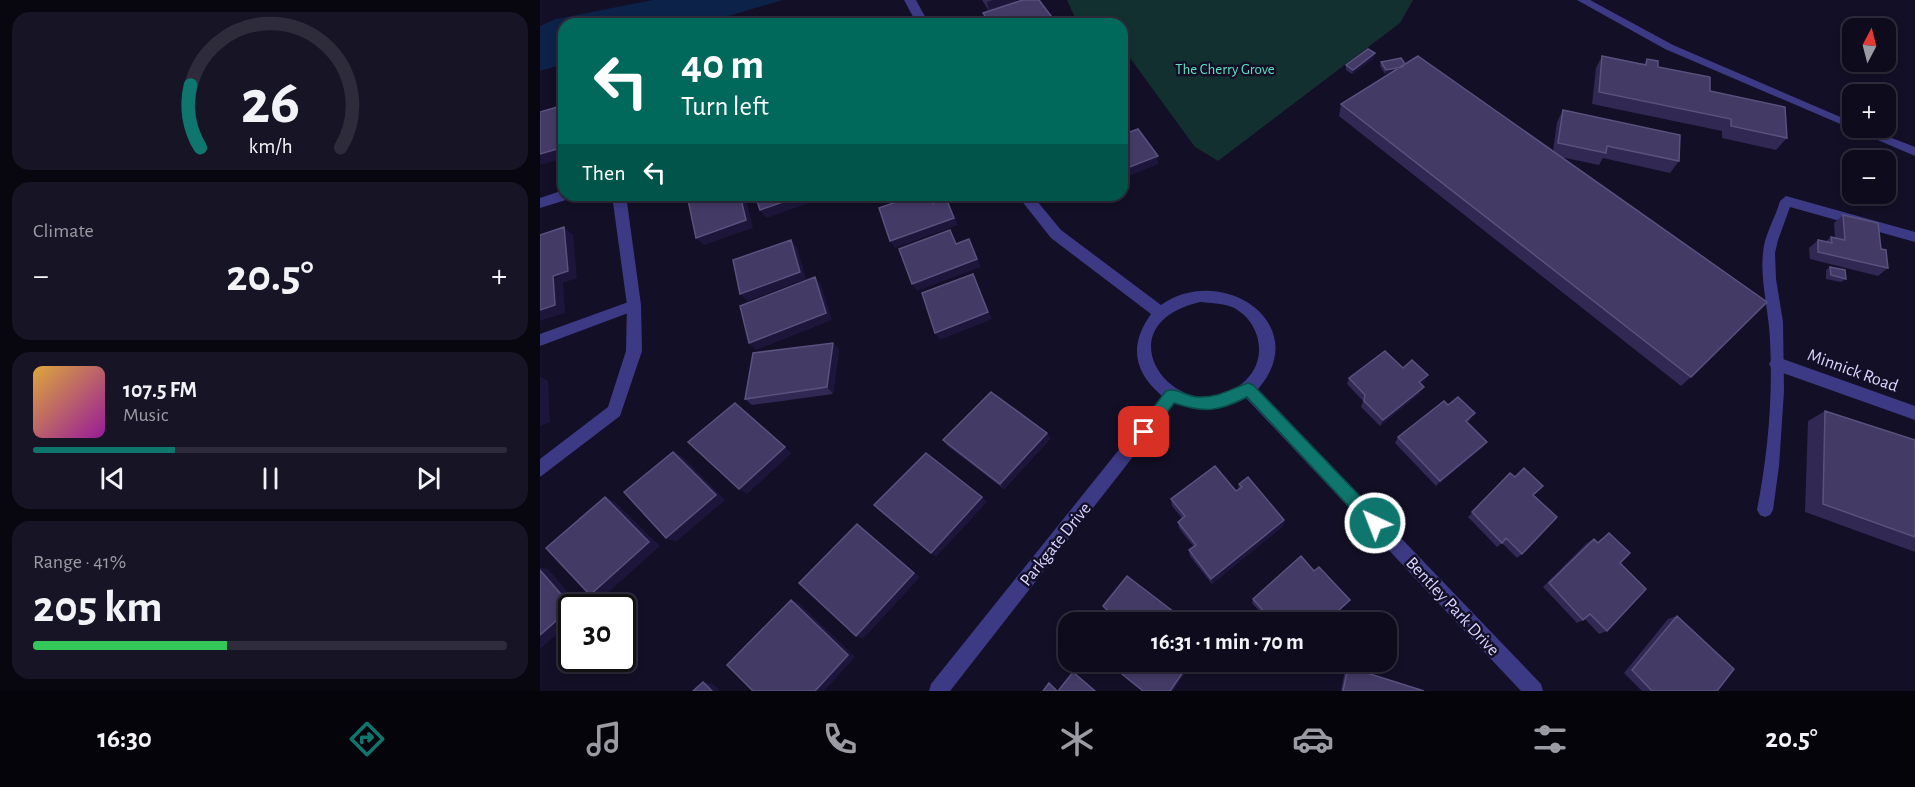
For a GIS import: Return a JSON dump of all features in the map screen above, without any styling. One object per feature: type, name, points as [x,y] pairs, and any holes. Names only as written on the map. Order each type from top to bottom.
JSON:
[{"type":"street","points":[[910,0],[920,18]]},
{"type":"street","points":[[540,203],[558,197]]},
{"type":"street","points":[[540,469],[614,411],[634,351],[634,305],[620,201]]},
{"type":"street","points":[[1029,201],[1056,234],[1161,313]]},
{"type":"street","points":[[1200,296],[1221,297],[1241,305],[1256,317],[1266,335],[1268,354],[1262,373],[1248,389],[1225,402],[1197,404],[1171,396],[1155,382],[1145,365],[1143,346],[1149,328],[1161,313],[1179,302],[1200,296]]},
{"type":"street","name":"Minnick Road","points":[[1777,364],[1915,413]]},
{"type":"street","name":"Bentley Park Drive","points":[[1248,389],[1534,691]]},
{"type":"street","name":"Parkgate Drive","points":[[938,691],[1171,396]]},
{"type":"lane","points":[[1582,0],[1669,47],[1842,122]]},
{"type":"lane","points":[[1881,138],[1915,152]]},
{"type":"lane","points":[[1765,510],[1769,488],[1777,364],[1776,322],[1768,255],[1786,201],[1915,237]]},
{"type":"lane","points":[[540,340],[634,305]]},
{"type":"green space","name":"The Cherry Grove","points":[[1067,0],[1413,0],[1400,23],[1218,161],[1195,147],[1128,55],[1128,18],[1075,18]]},
{"type":"water","points":[[653,0],[783,0],[722,18],[561,18]]},
{"type":"water","points":[[558,19],[558,66],[540,71],[540,26]]},
{"type":"building","points":[[1023,0],[1039,0],[1051,16],[1045,18],[986,18],[983,13]]},
{"type":"building","points":[[1368,49],[1375,53],[1353,70],[1346,65]]},
{"type":"building","points":[[1418,56],[1767,302],[1691,377],[1341,104]]},
{"type":"building","points":[[1602,56],[1646,65],[1647,59],[1658,61],[1658,67],[1710,77],[1710,91],[1785,107],[1787,138],[1731,126],[1731,119],[1599,92]]},
{"type":"building","points":[[1401,58],[1405,64],[1402,67],[1386,70],[1381,62]]},
{"type":"building","points":[[558,107],[558,149],[540,154],[540,112]]},
{"type":"building","points":[[1563,110],[1680,135],[1679,161],[1607,146],[1606,153],[1558,143]]},
{"type":"building","points":[[1138,129],[1158,156],[1128,168],[1128,133]]},
{"type":"building","points":[[688,201],[741,201],[746,220],[696,238]]},
{"type":"building","points":[[757,201],[786,201],[760,210]]},
{"type":"building","points":[[899,201],[932,201],[933,203],[947,201],[954,218],[890,241],[879,208]]},
{"type":"building","points":[[1843,215],[1878,223],[1881,249],[1886,250],[1888,268],[1818,252],[1818,240],[1832,243],[1831,237],[1845,240]]},
{"type":"building","points":[[564,227],[568,271],[553,276],[555,305],[540,310],[540,235]]},
{"type":"building","points":[[950,230],[956,244],[969,239],[977,259],[912,284],[899,249]]},
{"type":"building","points":[[791,240],[800,272],[740,294],[733,260]]},
{"type":"building","points":[[1830,267],[1845,270],[1846,279],[1831,275]]},
{"type":"building","points":[[973,274],[988,312],[935,333],[922,293]]},
{"type":"building","points":[[815,277],[826,313],[749,343],[740,306]]},
{"type":"building","points":[[833,343],[827,387],[745,399],[753,353]]},
{"type":"building","points":[[1385,351],[1403,368],[1412,360],[1428,375],[1419,382],[1424,387],[1383,420],[1364,401],[1365,395],[1349,378]]},
{"type":"building","points":[[991,392],[1047,433],[1000,484],[943,440]]},
{"type":"building","points":[[1458,397],[1475,413],[1466,421],[1487,442],[1440,481],[1398,437],[1444,401],[1448,405]]},
{"type":"building","points":[[735,403],[785,447],[739,489],[688,442]]},
{"type":"building","points":[[1825,411],[1915,440],[1915,537],[1823,504]]},
{"type":"building","points":[[673,452],[716,495],[666,538],[624,492]]},
{"type":"building","points":[[926,453],[982,497],[931,553],[874,505]]},
{"type":"building","points":[[1215,466],[1236,491],[1242,487],[1239,484],[1248,477],[1284,520],[1211,579],[1189,550],[1196,545],[1178,522],[1185,516],[1171,499]]},
{"type":"building","points":[[1524,468],[1543,486],[1533,495],[1557,517],[1522,554],[1506,538],[1502,543],[1472,512],[1510,473],[1515,477]]},
{"type":"building","points":[[605,497],[649,542],[591,594],[546,548]]},
{"type":"building","points":[[857,524],[914,573],[856,636],[799,583]]},
{"type":"building","points":[[1609,533],[1630,553],[1620,563],[1646,589],[1607,631],[1590,614],[1583,620],[1549,583],[1594,539],[1598,543]]},
{"type":"building","points":[[1301,556],[1314,571],[1319,567],[1350,600],[1337,612],[1264,612],[1253,599]]},
{"type":"building","points":[[540,570],[561,594],[558,594],[558,619],[540,635]]},
{"type":"building","points":[[1127,576],[1174,612],[1107,612],[1103,606]]},
{"type":"building","points":[[791,600],[848,655],[815,691],[753,691],[727,665]]},
{"type":"building","points":[[1677,616],[1734,669],[1717,691],[1652,691],[1632,670]]},
{"type":"building","points":[[1073,672],[1095,691],[1058,691]]},
{"type":"building","points":[[1119,672],[1183,672],[1170,691],[1143,691]]},
{"type":"building","points":[[1347,672],[1364,672],[1424,691],[1343,691]]},
{"type":"building","points":[[703,682],[712,691],[693,691]]},
{"type":"building","points":[[1049,683],[1057,691],[1043,691]]},
{"type":"route","points":[[1144,432],[1171,396],[1197,404],[1225,402],[1248,389],[1375,523]]}]
